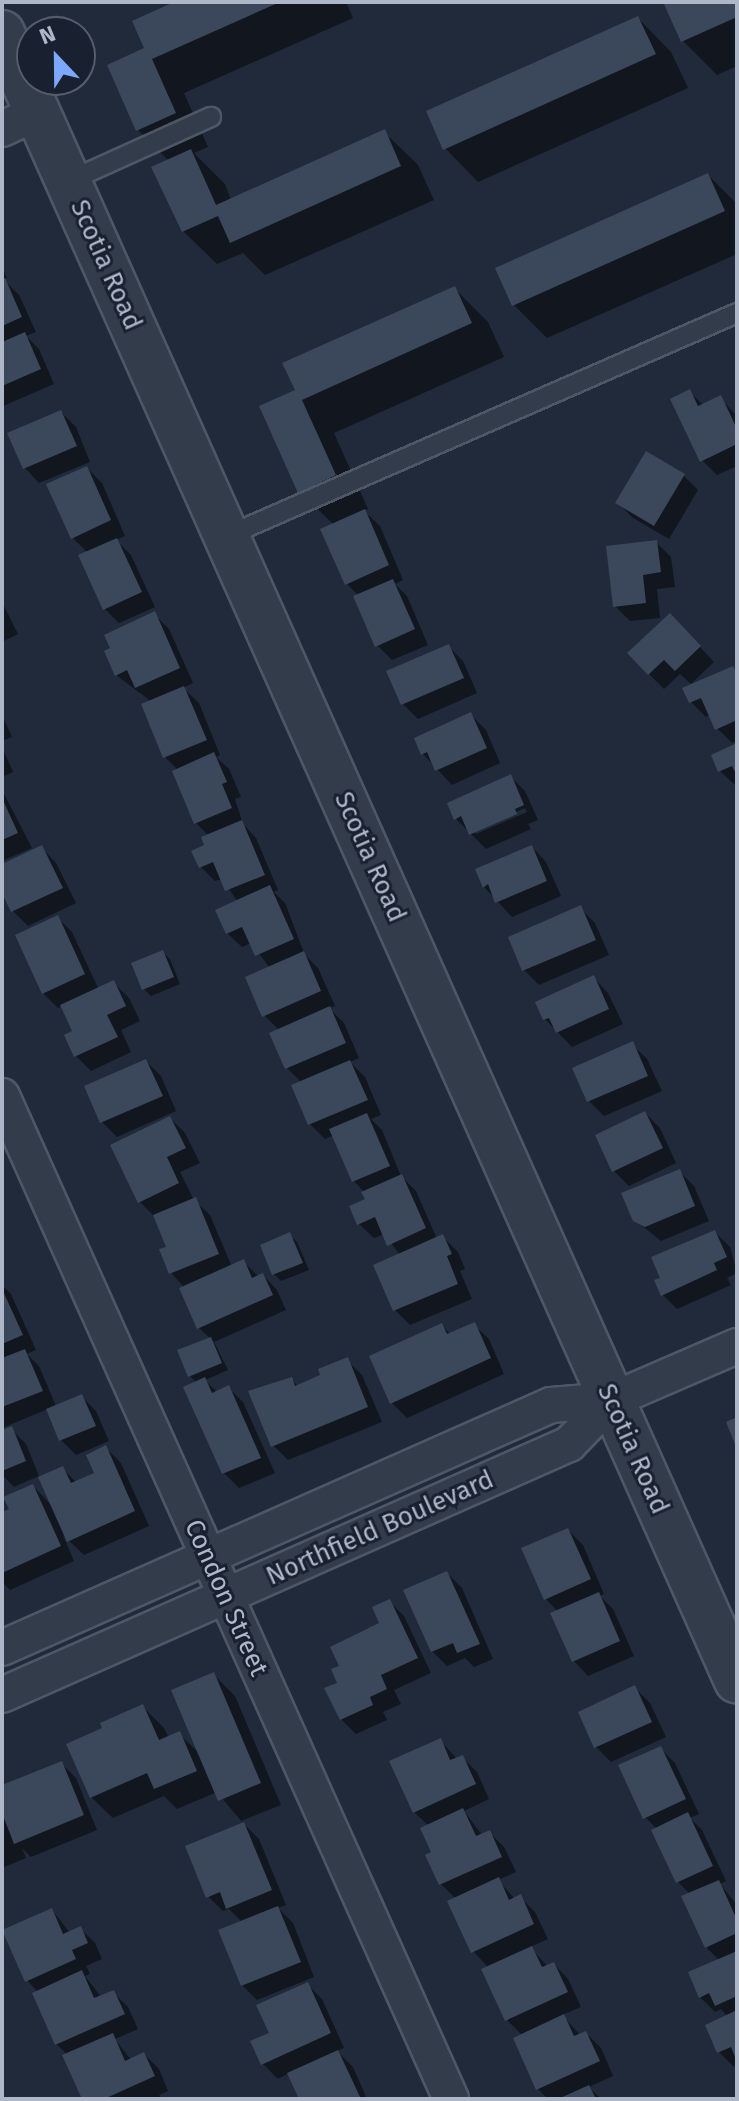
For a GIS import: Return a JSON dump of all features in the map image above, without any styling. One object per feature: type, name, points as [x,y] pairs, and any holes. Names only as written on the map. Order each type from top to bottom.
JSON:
[{"type":"street","name":"Scotia Road","points":[[2,33],[20,120],[69,181],[737,1681]]},
{"type":"street","name":"Condon Street","points":[[2,1096],[451,2099]]},
{"type":"street","name":"Northfield Boulevard","points":[[2,1648],[551,1405],[612,1400],[737,1346]]},
{"type":"street","name":"Northfield Boulevard","points":[[2,1695],[569,1444],[612,1400]]},
{"type":"lane","points":[[69,181],[211,117]]},
{"type":"lane","points":[[227,536],[737,313]]},
{"type":"building","points":[[174,2],[280,2],[152,59],[176,113],[136,131],[107,65],[144,48],[132,21]]},
{"type":"building","points":[[737,2],[737,17],[681,42],[664,4]]},
{"type":"building","points":[[638,16],[656,54],[443,150],[426,111]]},
{"type":"building","points":[[385,129],[401,166],[230,243],[218,216],[182,232],[151,167],[191,149],[216,205]]},
{"type":"building","points":[[708,173],[725,211],[512,306],[495,268]]},
{"type":"building","points":[[5,278],[22,317],[2,326],[2,279]]},
{"type":"building","points":[[455,286],[472,323],[302,400],[336,475],[298,493],[259,406],[295,390],[282,363]]},
{"type":"building","points":[[25,332],[41,369],[2,386],[2,342]]},
{"type":"building","points":[[690,389],[698,406],[721,395],[737,429],[737,444],[700,462],[670,399]]},
{"type":"building","points":[[61,410],[77,446],[23,469],[7,433]]},
{"type":"building","points":[[646,451],[685,474],[654,526],[615,503]]},
{"type":"building","points":[[87,466],[111,520],[71,539],[46,484]]},
{"type":"building","points":[[365,509],[389,565],[345,585],[320,529]]},
{"type":"building","points":[[117,538],[142,592],[103,610],[78,555]]},
{"type":"building","points":[[657,540],[661,572],[643,575],[646,603],[613,607],[606,546]]},
{"type":"building","points":[[393,579],[415,629],[375,647],[353,596]]},
{"type":"building","points":[[155,611],[180,668],[135,688],[127,670],[115,676],[104,651],[110,648],[104,635]]},
{"type":"building","points":[[670,613],[701,646],[675,671],[664,660],[648,675],[627,653]]},
{"type":"building","points":[[449,644],[464,678],[401,705],[386,671]]},
{"type":"building","points":[[733,666],[737,674],[737,720],[715,730],[701,698],[689,703],[682,688]]},
{"type":"building","points":[[184,686],[207,740],[163,758],[141,704]]},
{"type":"building","points":[[471,712],[487,748],[435,771],[427,752],[421,755],[414,738]]},
{"type":"building","points":[[737,743],[737,776],[732,766],[718,772],[711,755]]},
{"type":"building","points":[[214,752],[227,782],[222,784],[232,808],[194,824],[172,771]]},
{"type":"building","points":[[511,774],[524,805],[515,809],[517,814],[469,835],[461,816],[454,820],[447,803]]},
{"type":"building","points":[[2,798],[18,833],[2,840]]},
{"type":"building","points":[[242,820],[265,875],[225,891],[213,862],[199,868],[191,851],[204,845],[201,837]]},
{"type":"building","points":[[42,845],[63,888],[11,912],[2,893],[2,864]]},
{"type":"building","points":[[532,845],[547,881],[495,903],[488,884],[483,888],[475,869]]},
{"type":"building","points":[[270,885],[294,939],[255,956],[242,927],[226,934],[215,910]]},
{"type":"building","points":[[581,905],[596,940],[522,971],[508,937]]},
{"type":"building","points":[[58,915],[85,974],[42,994],[15,935]]},
{"type":"building","points":[[163,950],[174,977],[142,990],[131,963]]},
{"type":"building","points":[[304,951],[321,991],[262,1017],[245,977]]},
{"type":"building","points":[[594,975],[609,1009],[556,1033],[549,1018],[543,1020],[535,1002]]},
{"type":"building","points":[[114,980],[126,1006],[107,1015],[118,1037],[74,1057],[64,1035],[72,1031],[60,1005]]},
{"type":"building","points":[[330,1006],[346,1043],[285,1069],[269,1033]]},
{"type":"building","points":[[633,1041],[648,1076],[587,1102],[572,1068]]},
{"type":"building","points":[[146,1059],[163,1096],[100,1123],[84,1086]]},
{"type":"building","points":[[350,1060],[368,1100],[308,1125],[291,1085]]},
{"type":"building","points":[[645,1111],[663,1148],[612,1172],[595,1135]]},
{"type":"building","points":[[367,1113],[390,1166],[352,1182],[329,1129]]},
{"type":"building","points":[[170,1116],[186,1148],[167,1157],[179,1183],[138,1203],[110,1145]]},
{"type":"building","points":[[680,1169],[695,1206],[645,1227],[633,1221],[621,1193]]},
{"type":"building","points":[[402,1174],[426,1228],[387,1246],[375,1217],[357,1225],[349,1206],[365,1199],[361,1192]]},
{"type":"building","points":[[196,1197],[219,1254],[169,1274],[159,1249],[166,1247],[153,1215]]},
{"type":"building","points":[[715,1230],[727,1257],[714,1263],[717,1270],[661,1296],[654,1280],[660,1278],[651,1257]]},
{"type":"building","points":[[290,1232],[303,1263],[272,1275],[260,1245]]},
{"type":"building","points":[[443,1234],[452,1254],[447,1256],[458,1284],[393,1311],[373,1265]]},
{"type":"building","points":[[244,1259],[252,1278],[263,1273],[273,1295],[197,1329],[179,1288]]},
{"type":"building","points":[[2,1289],[23,1335],[2,1344]]},
{"type":"building","points":[[475,1322],[491,1358],[390,1404],[369,1356],[442,1323],[447,1334]]},
{"type":"building","points":[[211,1337],[222,1363],[188,1377],[177,1350]]},
{"type":"building","points":[[25,1349],[43,1391],[2,1407],[2,1358]]},
{"type":"building","points":[[348,1357],[368,1407],[271,1447],[248,1391],[292,1377],[295,1386],[320,1375],[318,1369]]},
{"type":"building","points":[[205,1377],[212,1393],[229,1385],[261,1458],[222,1474],[183,1387]]},
{"type":"building","points":[[82,1394],[96,1426],[59,1441],[46,1409]]},
{"type":"building","points":[[737,1417],[737,1449],[726,1422]]},
{"type":"building","points":[[12,1426],[26,1461],[2,1471],[2,1430]]},
{"type":"building","points":[[106,1445],[135,1511],[67,1542],[38,1477],[63,1466],[71,1483],[94,1473],[86,1455]]},
{"type":"building","points":[[33,1484],[61,1546],[2,1573],[2,1512],[9,1509],[3,1497]]},
{"type":"building","points":[[568,1528],[591,1579],[544,1600],[521,1548]]},
{"type":"building","points":[[447,1571],[480,1644],[457,1653],[453,1643],[431,1652],[403,1590]]},
{"type":"building","points":[[599,1592],[620,1641],[572,1662],[550,1613]]},
{"type":"building","points":[[390,1599],[418,1658],[381,1675],[387,1689],[370,1697],[373,1705],[340,1720],[324,1688],[337,1683],[331,1669],[339,1666],[330,1647],[379,1623],[372,1607]]},
{"type":"building","points":[[214,1672],[261,1783],[218,1801],[171,1690]]},
{"type":"building","points":[[635,1685],[652,1722],[594,1748],[578,1712]]},
{"type":"building","points":[[143,1704],[159,1740],[180,1731],[197,1771],[154,1789],[147,1773],[90,1798],[66,1744],[102,1728],[100,1723]]},
{"type":"building","points":[[441,1738],[450,1760],[463,1755],[476,1784],[413,1813],[389,1761]]},
{"type":"building","points":[[661,1746],[686,1799],[643,1819],[618,1765]]},
{"type":"building","points":[[62,1761],[84,1815],[14,1844],[2,1813],[2,1785]]},
{"type":"building","points":[[463,1808],[476,1836],[490,1830],[502,1857],[439,1885],[425,1855],[431,1852],[420,1828]]},
{"type":"building","points":[[688,1812],[713,1866],[676,1883],[651,1830]]},
{"type":"building","points":[[244,1822],[272,1890],[226,1909],[220,1892],[206,1898],[185,1846]]},
{"type":"building","points":[[499,1877],[509,1900],[521,1894],[534,1924],[471,1953],[447,1901]]},
{"type":"building","points":[[719,1880],[737,1920],[737,1933],[705,1948],[681,1896]]},
{"type":"building","points":[[278,1906],[301,1962],[241,1986],[218,1930]]},
{"type":"building","points":[[52,1908],[63,1934],[81,1926],[88,1943],[72,1950],[76,1959],[25,1982],[2,1930]]},
{"type":"building","points":[[532,1946],[542,1967],[554,1962],[568,1992],[505,2021],[481,1969]]},
{"type":"building","points":[[737,1951],[737,1996],[715,2006],[709,1993],[699,1998],[688,1972]]},
{"type":"building","points":[[82,1970],[94,1998],[114,1990],[125,2014],[55,2045],[32,1993]]},
{"type":"building","points":[[308,1982],[331,2033],[261,2065],[250,2041],[269,2033],[256,2005]]},
{"type":"building","points":[[737,2010],[737,2062],[731,2047],[717,2053],[705,2025]]},
{"type":"building","points":[[564,2014],[574,2036],[586,2031],[600,2061],[536,2090],[513,2038]]},
{"type":"building","points":[[113,2033],[125,2061],[144,2052],[155,2076],[104,2099],[82,2099],[62,2055]]},
{"type":"building","points":[[338,2050],[361,2099],[299,2099],[287,2073]]},
{"type":"building","points":[[589,2085],[596,2099],[558,2099]]}]
